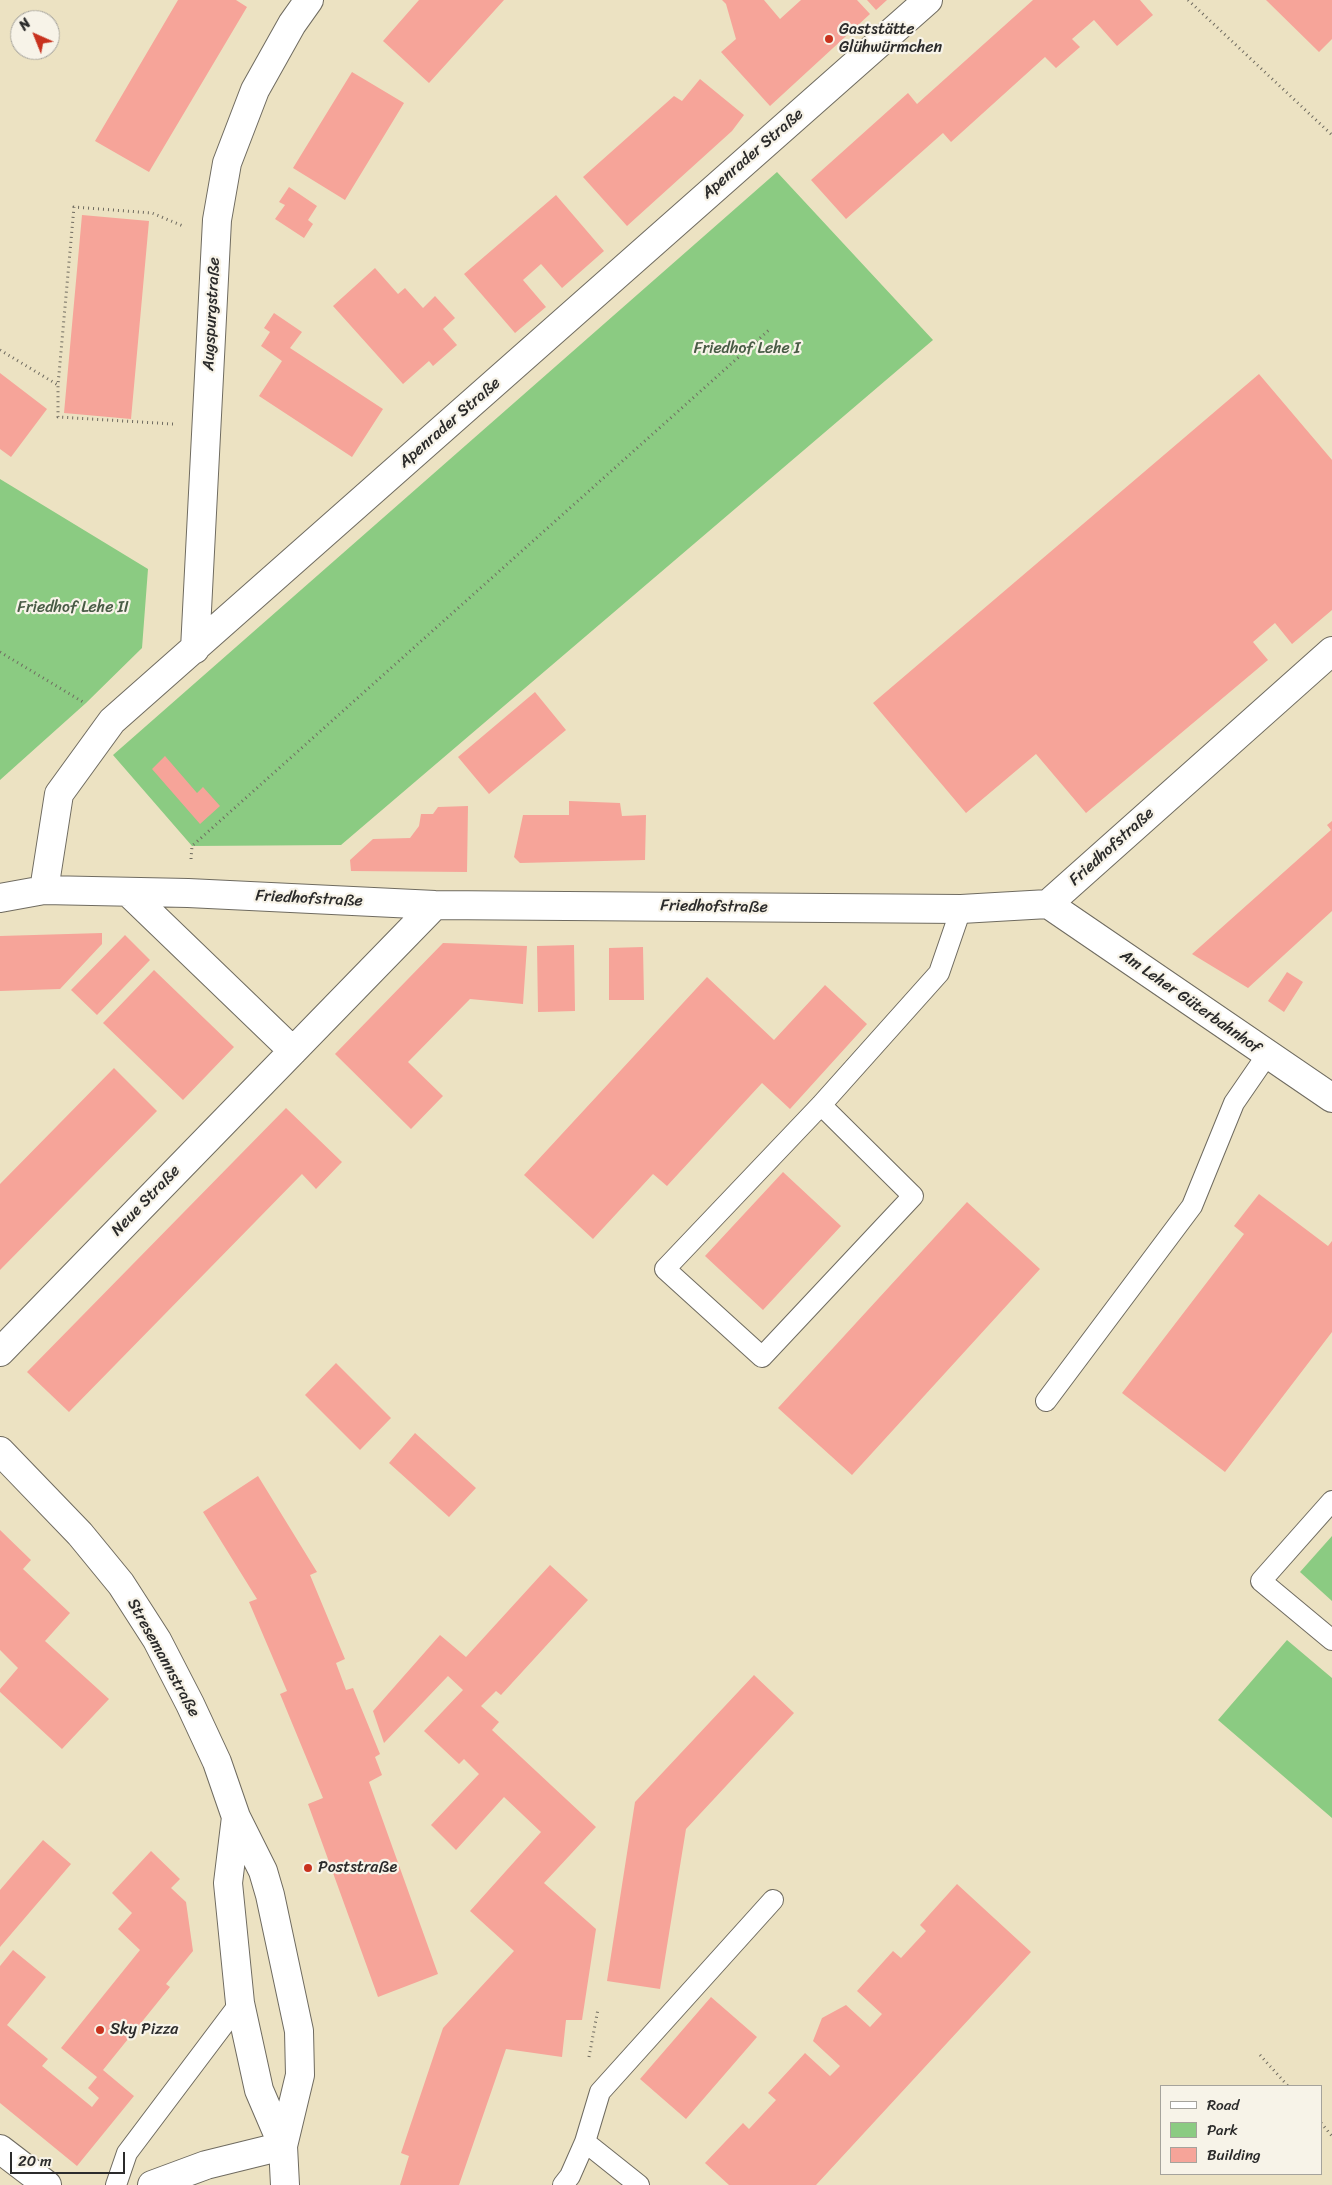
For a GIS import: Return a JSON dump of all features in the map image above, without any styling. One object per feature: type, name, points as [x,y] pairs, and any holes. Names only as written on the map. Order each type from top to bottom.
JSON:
[{"type":"street","name":"Augspurgstraße","points":[[194,649],[217,220],[227,163],[252,99],[292,24],[309,0]]},
{"type":"street","name":"Apenrader Straße","points":[[44,890],[58,794],[112,721],[928,0]]},
{"type":"street","name":"Friedhofstraße","points":[[0,898],[44,890],[188,893],[435,905],[961,909],[1048,904],[1332,651]]},
{"type":"street","points":[[130,892],[292,1051]]},
{"type":"street","name":"Am Leher Güterbahnhof","points":[[1048,904],[1332,1098]]},
{"type":"street","name":"Neue Straße","points":[[0,1352],[435,905]]},
{"type":"street","name":"Stresemannstraße","points":[[0,1451],[80,1534],[121,1584],[156,1640],[190,1704],[217,1762],[236,1817],[262,1871],[270,1895],[299,2031],[300,2075],[283,2146],[285,2185]]},
{"type":"street","name":"Stresemannstraße","points":[[236,1817],[228,1883],[240,2004],[259,2090],[283,2146]]},
{"type":"street","points":[[152,2185],[206,2165],[283,2146]]},
{"type":"street","points":[[0,2149],[48,2185]]},
{"type":"lane","points":[[821,1105],[913,1196],[762,1357],[665,1269],[821,1105],[939,973],[961,909]]},
{"type":"lane","points":[[1046,1401],[1192,1206],[1234,1103],[1267,1055]]},
{"type":"lane","points":[[1332,1501],[1261,1581],[1332,1640]]},
{"type":"lane","points":[[563,2185],[570,2176],[585,2142],[600,2092],[773,1900]]},
{"type":"lane","points":[[116,2185],[127,2153],[240,2004]]},
{"type":"lane","points":[[585,2142],[639,2185]]},
{"type":"path","points":[[1188,0],[1332,135]]},
{"type":"path","points":[[206,427],[58,417],[58,385],[74,207],[152,213],[216,240]]},
{"type":"path","points":[[188,893],[192,846],[769,330]]},
{"type":"path","points":[[0,350],[58,385]]},
{"type":"path","points":[[0,652],[112,721]]},
{"type":"path","points":[[1260,2054],[1287,2085]]},
{"type":"path","points":[[1322,2124],[1332,2136]]},
{"type":"green space","name":"Friedhof Lehe I","points":[[777,172],[933,340],[341,845],[192,846],[113,755]]},
{"type":"green space","name":"Friedhof Lehe II","points":[[0,479],[148,569],[142,648],[86,703],[0,780]]},
{"type":"green space","points":[[1332,1536],[1332,1601],[1300,1572]]},
{"type":"green space","points":[[1287,1640],[1332,1678],[1332,1818],[1218,1720]]},
{"type":"building","points":[[178,0],[236,0],[247,7],[149,172],[95,141]]},
{"type":"building","points":[[419,0],[504,0],[429,83],[383,41]]},
{"type":"building","points":[[722,0],[764,0],[780,19],[801,0],[857,0],[870,14],[770,106],[721,52],[736,39],[726,4]]},
{"type":"building","points":[[867,0],[887,0],[876,10]]},
{"type":"building","points":[[1033,0],[1140,0],[1153,15],[1117,46],[1094,20],[1072,39],[1080,47],[1056,68],[1045,57],[951,142],[943,133],[846,219],[811,180],[908,93],[917,104]]},
{"type":"building","points":[[1266,0],[1332,0],[1332,39],[1319,52]]},
{"type":"building","points":[[352,72],[404,103],[345,200],[293,168]]},
{"type":"building","points":[[700,79],[744,115],[732,131],[627,226],[583,177],[674,96],[682,101]]},
{"type":"building","points":[[289,187],[317,206],[308,220],[313,224],[304,238],[275,219],[285,205],[279,202]]},
{"type":"building","points":[[556,195],[604,251],[562,288],[541,264],[523,280],[546,307],[515,333],[464,274]]},
{"type":"building","points":[[82,215],[149,221],[131,419],[64,413]]},
{"type":"building","points":[[375,268],[398,294],[405,288],[423,308],[435,296],[455,318],[443,329],[457,345],[433,366],[429,361],[403,384],[333,306]]},
{"type":"building","points":[[274,313],[302,332],[290,348],[383,409],[352,457],[259,396],[282,361],[261,346],[270,332],[264,328]]},
{"type":"building","points":[[0,373],[47,409],[11,457],[0,449]]},
{"type":"building","points":[[1259,374],[1332,460],[1332,610],[1292,644],[1275,623],[1253,642],[1268,660],[1086,813],[1036,754],[966,813],[873,703]]},
{"type":"building","points":[[535,692],[566,730],[489,794],[458,757]]},
{"type":"building","points":[[165,756],[197,793],[203,787],[220,806],[200,824],[152,769]]},
{"type":"building","points":[[569,801],[620,803],[622,816],[646,815],[645,860],[520,863],[514,857],[523,815],[569,815]]},
{"type":"building","points":[[468,806],[467,872],[351,871],[350,860],[373,839],[410,838],[419,826],[421,814],[433,814],[438,807]]},
{"type":"building","points":[[1332,821],[1332,911],[1248,988],[1192,954],[1331,830],[1327,825]]},
{"type":"building","points":[[102,933],[102,944],[60,989],[0,991],[0,936]]},
{"type":"building","points":[[125,935],[150,960],[97,1015],[71,990]]},
{"type":"building","points":[[443,943],[527,946],[523,1004],[470,999],[408,1062],[443,1096],[411,1129],[335,1054]]},
{"type":"building","points":[[574,945],[575,1011],[538,1012],[537,946]]},
{"type":"building","points":[[643,947],[644,1000],[609,1000],[609,948]]},
{"type":"building","points":[[154,970],[234,1047],[183,1100],[103,1023]]},
{"type":"building","points":[[1287,972],[1303,982],[1284,1012],[1268,1001]]},
{"type":"building","points":[[707,977],[774,1040],[825,985],[867,1024],[790,1109],[762,1083],[667,1186],[653,1174],[593,1239],[524,1175]]},
{"type":"building","points":[[114,1068],[157,1111],[0,1270],[0,1184]]},
{"type":"building","points":[[286,1108],[342,1162],[316,1189],[302,1174],[69,1412],[27,1372]]},
{"type":"building","points":[[783,1172],[841,1226],[763,1310],[705,1256]]},
{"type":"building","points":[[1259,1194],[1328,1246],[1332,1241],[1332,1332],[1225,1472],[1122,1393],[1244,1234],[1234,1226]]},
{"type":"building","points":[[967,1202],[1040,1269],[852,1475],[778,1408]]},
{"type":"building","points":[[336,1363],[391,1418],[360,1450],[305,1395]]},
{"type":"building","points":[[415,1433],[476,1488],[449,1517],[389,1463]]},
{"type":"building","points":[[258,1476],[317,1572],[310,1575],[345,1659],[336,1663],[346,1690],[353,1688],[380,1754],[375,1757],[382,1775],[369,1782],[438,1974],[378,1997],[308,1804],[323,1798],[280,1694],[287,1691],[249,1602],[257,1599],[203,1512]]},
{"type":"building","points":[[0,1530],[31,1560],[23,1569],[70,1613],[45,1641],[109,1699],[62,1749],[0,1692],[0,1689],[18,1668],[0,1650]]},
{"type":"building","points":[[550,1565],[588,1600],[501,1695],[496,1691],[481,1706],[499,1722],[492,1730],[596,1827],[544,1883],[596,1929],[582,2020],[566,2020],[562,2057],[506,2049],[459,2185],[400,2185],[409,2156],[401,2153],[443,2028],[514,1951],[470,1911],[541,1832],[504,1797],[456,1850],[431,1825],[479,1774],[464,1759],[459,1764],[424,1731],[463,1690],[448,1676],[384,1743],[373,1711],[440,1635],[466,1657]]},
{"type":"building","points":[[754,1675],[794,1713],[686,1829],[660,1989],[607,1981],[635,1802]]},
{"type":"building","points":[[43,1840],[71,1864],[0,1947],[0,1890]]},
{"type":"building","points":[[151,1851],[180,1879],[171,1888],[186,1902],[193,1951],[166,1984],[170,1987],[103,2070],[134,2096],[77,2166],[0,2103],[0,1966],[13,1950],[46,1977],[7,2025],[48,2059],[42,2066],[92,2107],[99,2098],[88,2088],[97,2077],[61,2048],[140,1950],[118,1929],[132,1913],[112,1893]]},
{"type":"building","points":[[957,1884],[1031,1952],[816,2185],[729,2185],[705,2163],[743,2123],[749,2129],[776,2100],[768,2093],[805,2053],[830,2076],[840,2066],[813,2041],[822,2018],[846,2005],[870,2027],[882,2014],[857,1991],[893,1951],[901,1958],[926,1931],[920,1925]]},
{"type":"building","points":[[711,1997],[757,2037],[686,2119],[640,2079]]},
{"type":"place","name":"Gaststätte Glühwürmchen","points":[[829,39]]},
{"type":"place","name":"Poststraße","points":[[308,1868]]},
{"type":"place","name":"Sky Pizza","points":[[100,2030]]}]
